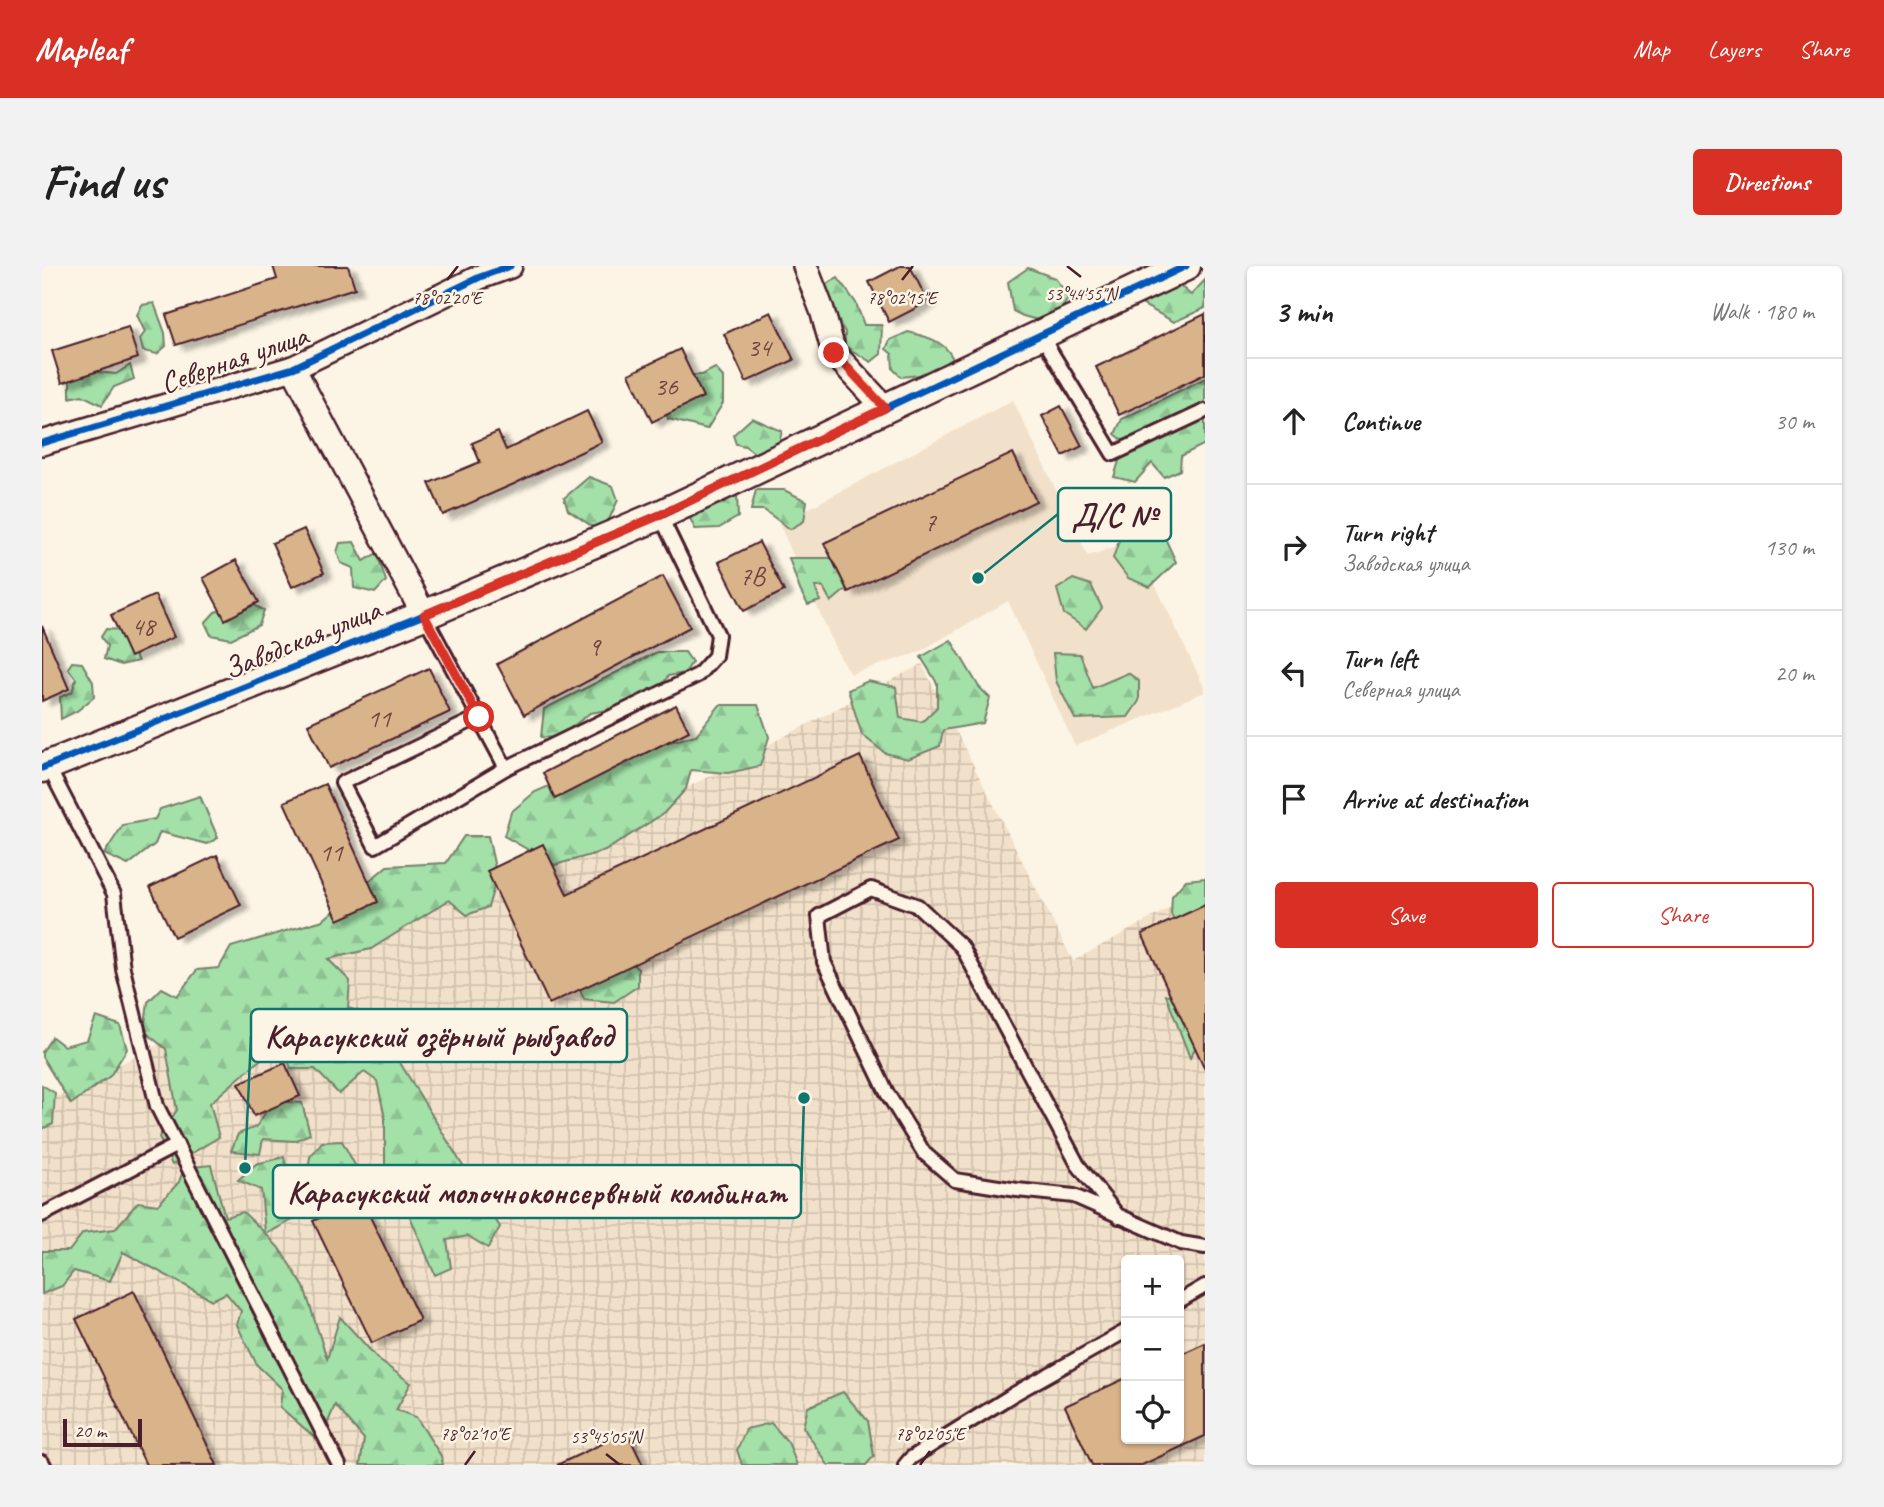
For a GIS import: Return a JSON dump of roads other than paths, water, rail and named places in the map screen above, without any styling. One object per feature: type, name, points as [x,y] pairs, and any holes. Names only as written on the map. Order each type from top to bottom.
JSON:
[{"type":"street","name":"Северная улица","points":[[42,443],[293,368],[480,276],[510,266]]},
{"type":"street","points":[[806,266],[834,353],[885,408]]},
{"type":"street","name":"Заводская улица","points":[[45,767],[424,615],[660,515],[1186,266]]},
{"type":"street","points":[[293,368],[424,615]]},
{"type":"lane","points":[[1041,335],[1113,454],[1205,411]]},
{"type":"lane","points":[[479,717],[342,783],[375,846],[506,768],[698,675],[715,656],[718,635],[660,515]]},
{"type":"lane","points":[[424,615],[506,768]]},
{"type":"lane","points":[[45,767],[114,894],[123,969],[157,1105],[339,1465]]},
{"type":"lane","points":[[1119,1217],[1078,1164],[962,947],[918,906],[871,890],[819,916],[824,962],[887,1093],[924,1153],[955,1180],[1074,1196],[1119,1217],[1181,1243],[1205,1247]]},
{"type":"lane","points":[[42,1215],[177,1145]]},
{"type":"lane","points":[[1184,1298],[1205,1286]]},
{"type":"lane","points":[[905,1465],[911,1458],[1014,1394],[1121,1334]]},
{"type":"place","name":"Д/С №","points":[[978,578]]},
{"type":"place","name":"Карасукский молочноконсервный комбинат","points":[[804,1098]]},
{"type":"place","name":"Карасукский озёрный рыбзавод","points":[[245,1168]]}]
